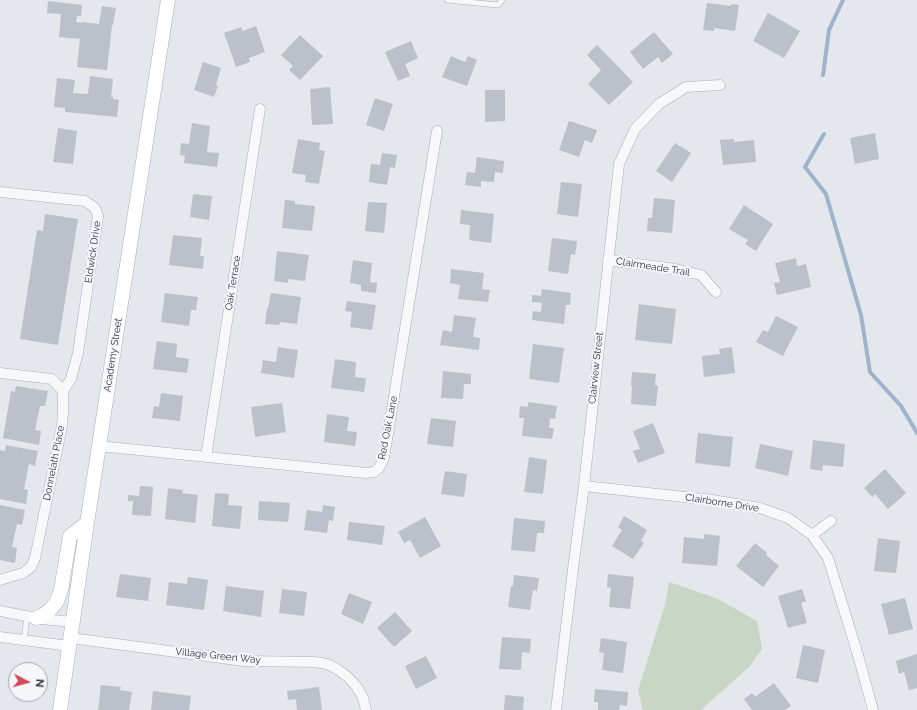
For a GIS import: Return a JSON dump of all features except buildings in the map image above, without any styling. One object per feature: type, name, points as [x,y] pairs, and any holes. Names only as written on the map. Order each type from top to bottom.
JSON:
[{"type":"street","name":"Academy Street","points":[[60,710],[87,523],[168,0]]},
{"type":"street","name":"Clairview Street","points":[[556,710],[584,486],[619,164],[635,129],[659,104],[686,87],[720,85]]},
{"type":"street","name":"Oak Terrace","points":[[206,457],[260,109]]},
{"type":"street","name":"Red Oak Lane","points":[[99,446],[366,473],[374,472],[379,468],[384,458],[437,131]]},
{"type":"street","name":"Eldwick Drive","points":[[0,192],[85,201],[96,208],[98,216],[78,354],[71,378],[63,391]]},
{"type":"street","name":"Clairmeade Trail","points":[[608,260],[675,269],[701,275],[716,292]]},
{"type":"street","points":[[0,373],[52,379],[63,391]]},
{"type":"street","name":"Donnelath Place","points":[[0,580],[23,573],[31,567],[35,558],[62,426],[63,391]]},
{"type":"street","name":"Clairborne Drive","points":[[584,486],[712,500],[760,508],[788,518],[812,534],[828,558],[858,655],[873,710]]},
{"type":"street","points":[[812,534],[831,522]]},
{"type":"street","points":[[32,617],[42,616],[51,609],[57,601],[61,590],[70,536],[87,523]]},
{"type":"street","points":[[0,611],[73,622]]},
{"type":"street","name":"Village Green Way","points":[[0,637],[24,640],[70,642],[244,661],[316,662],[327,664],[348,677],[357,686],[363,698],[366,710]]},
{"type":"lane","points":[[447,0],[498,6],[502,0]]},
{"type":"lane","points":[[24,640],[32,617]]},
{"type":"green space","points":[[669,582],[716,598],[757,621],[762,649],[749,667],[701,710],[643,710],[638,690],[665,605]]},
{"type":"waterway","points":[[823,75],[829,30],[843,0]]},
{"type":"waterway","points":[[824,134],[805,167],[826,194],[861,315],[870,372],[901,406],[917,433]]}]
